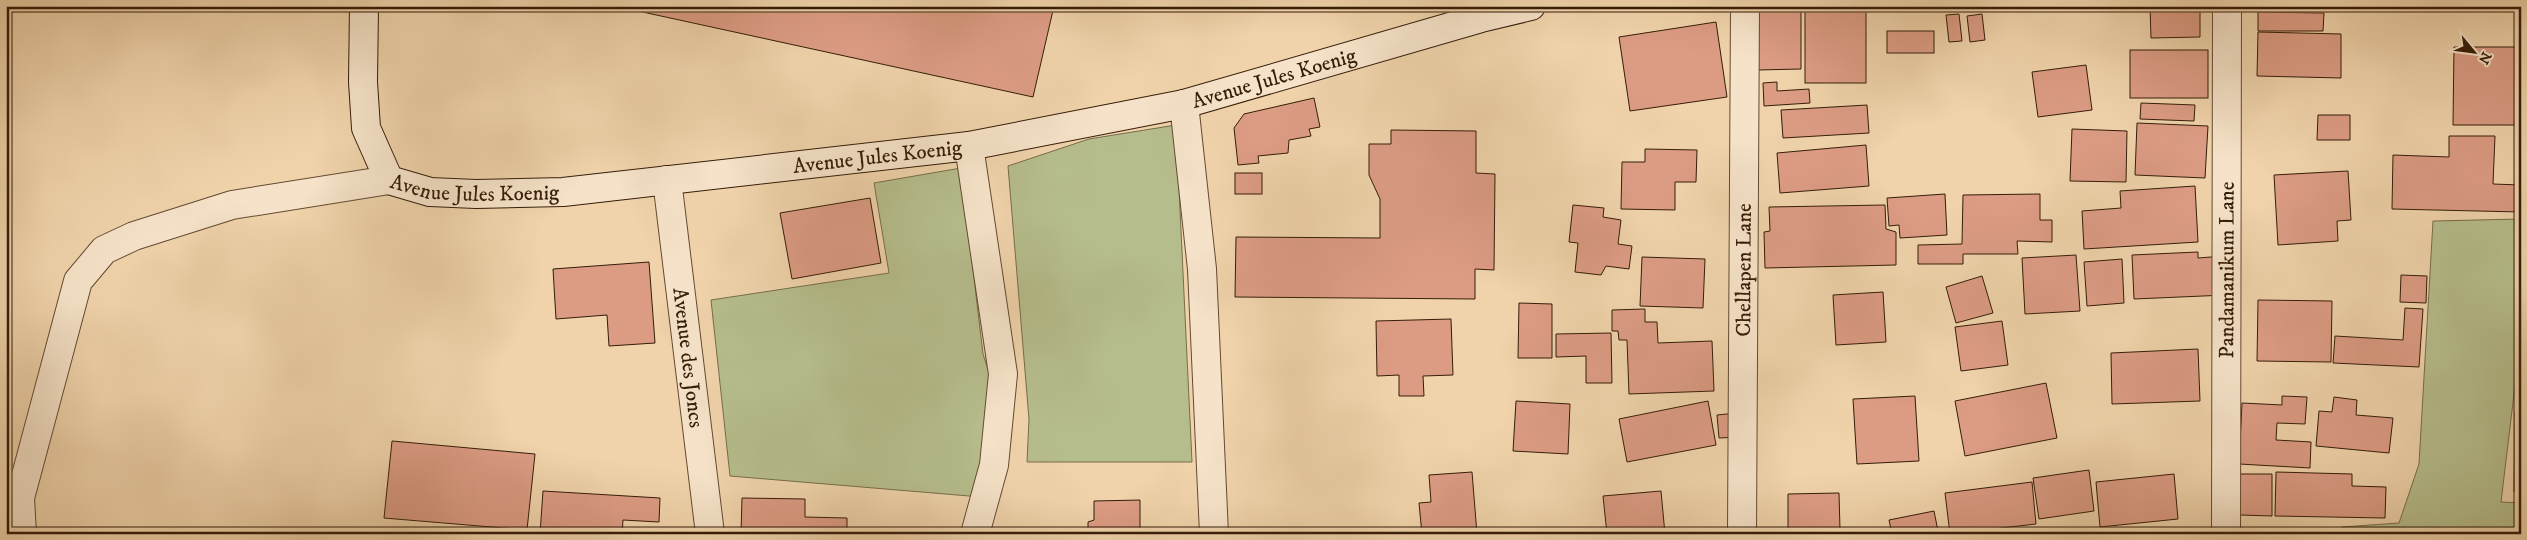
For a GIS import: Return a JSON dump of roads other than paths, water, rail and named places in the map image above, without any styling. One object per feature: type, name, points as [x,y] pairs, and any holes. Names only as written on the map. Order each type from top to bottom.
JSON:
[{"type":"street","name":"Avenue Jules Koenig","points":[[364,6],[363,82],[366,128],[389,180],[430,192],[476,194],[563,192],[969,146],[1184,104],[1481,18],[1531,6]]},
{"type":"street","name":"Chellapen Lane","points":[[1742,534],[1745,6]]},
{"type":"street","name":"Pandamanikum Lane","points":[[2226,534],[2227,6]]},
{"type":"street","points":[[1184,104],[1202,269],[1214,534]]},
{"type":"street","points":[[969,146],[1003,374],[994,465],[975,534]]},
{"type":"street","points":[[22,534],[20,498],[78,280],[104,250],[134,236],[232,205],[389,180]]},
{"type":"street","name":"Avenue des Joncs","points":[[667,180],[710,534]]}]
